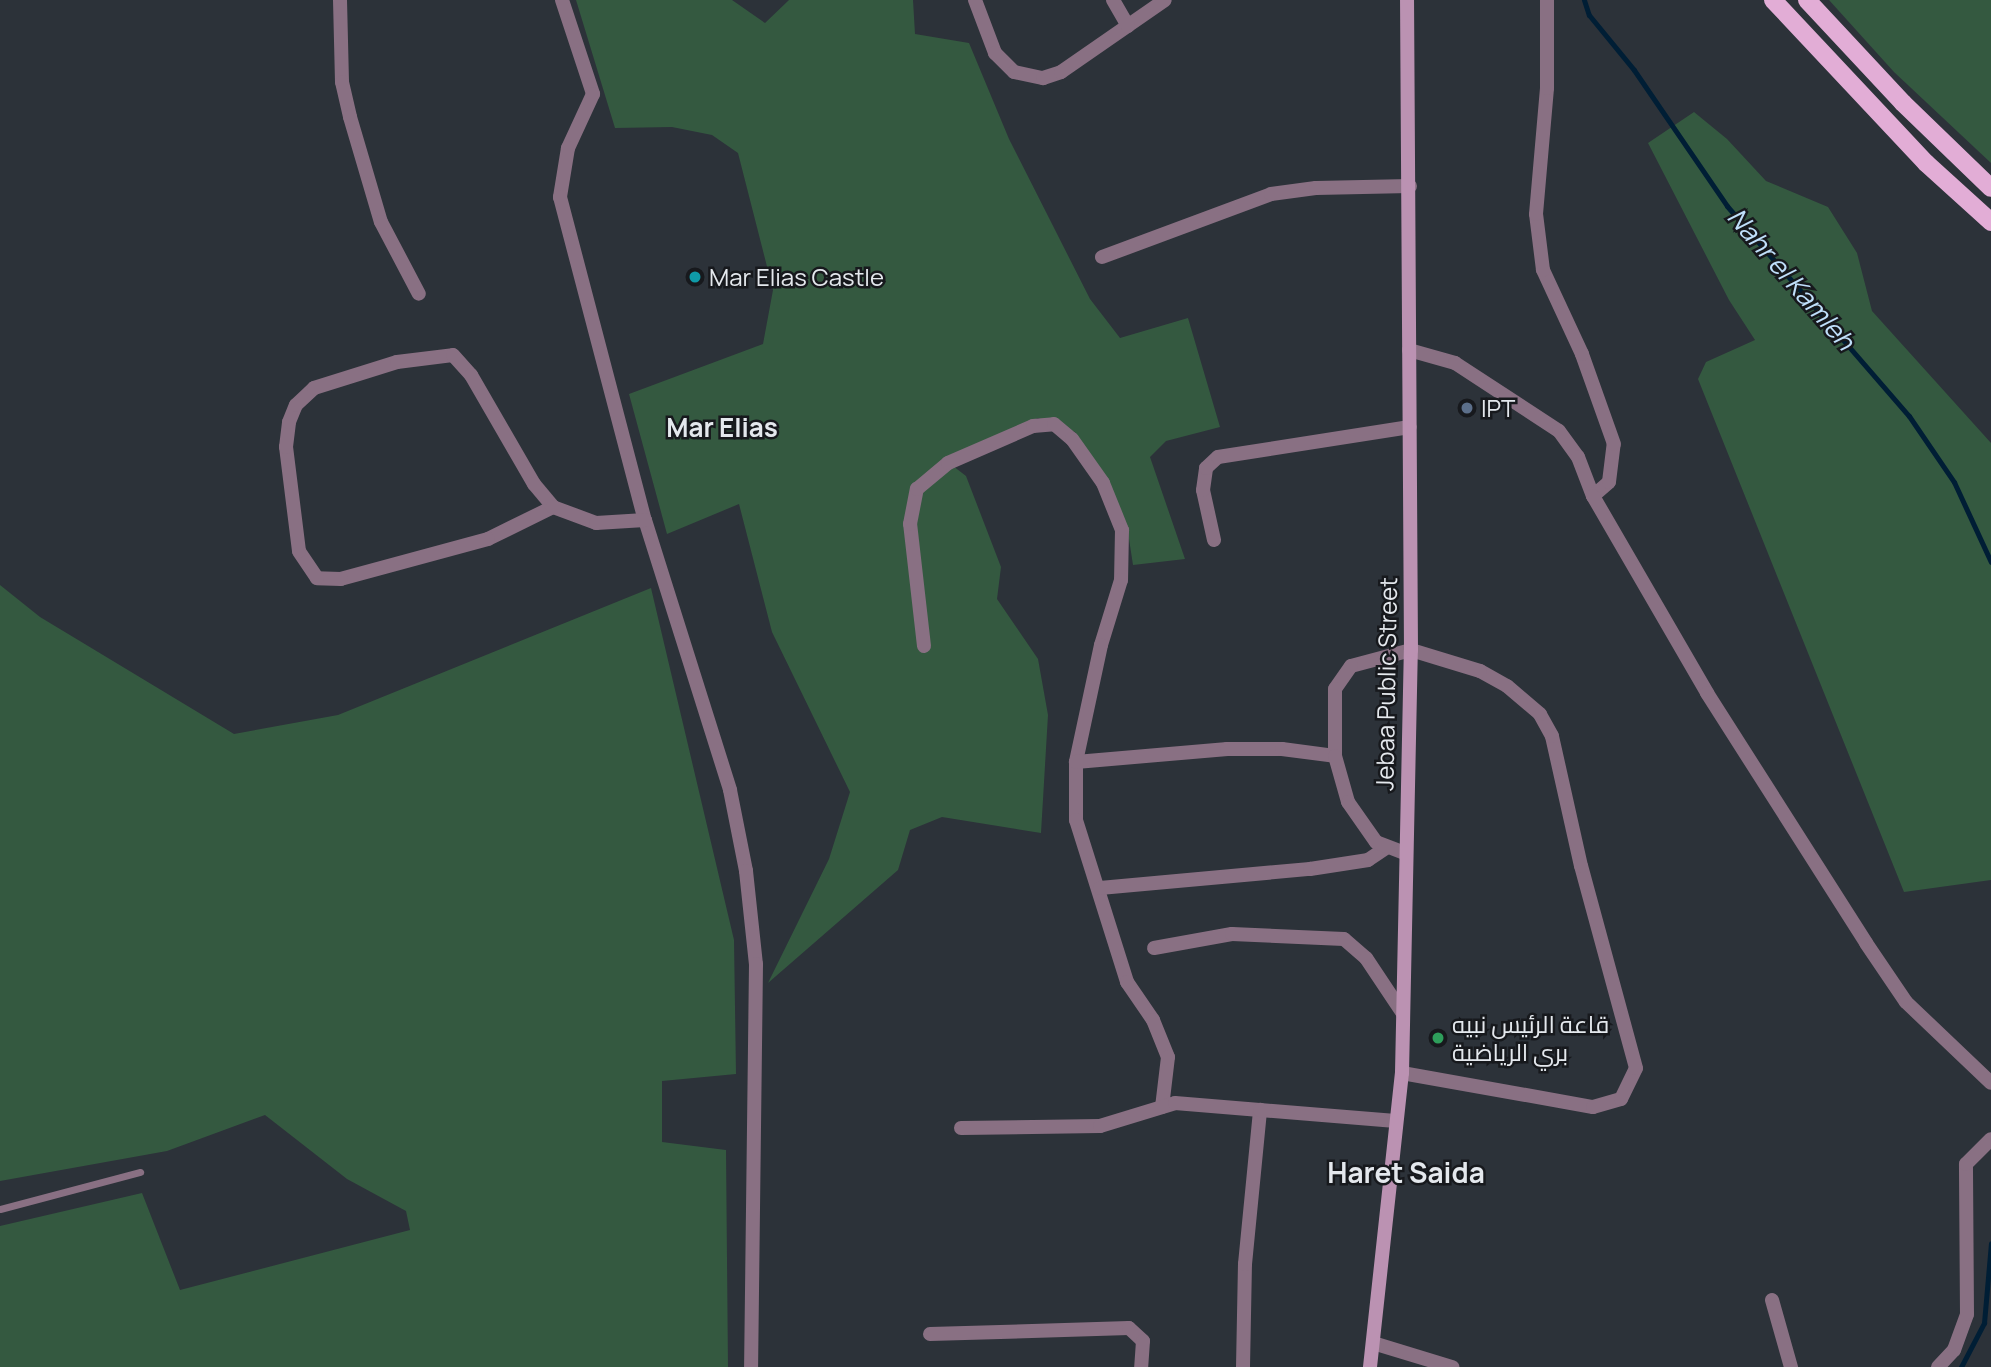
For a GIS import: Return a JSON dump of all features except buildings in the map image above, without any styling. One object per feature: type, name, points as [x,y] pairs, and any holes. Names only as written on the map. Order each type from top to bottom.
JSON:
[{"type":"main road","name":"Jebaa Public Street","points":[[1370,1367],[1402,1073],[1411,650],[1407,0]]},
{"type":"main road","points":[[1773,0],[1926,163],[1991,222]]},
{"type":"main road","points":[[1807,0],[1903,103],[1991,188]]},
{"type":"street","points":[[340,0],[342,82],[357,142],[381,222],[419,294]]},
{"type":"street","points":[[562,0],[593,94],[568,148],[560,197],[645,520],[730,790],[746,871],[756,964],[751,1367]]},
{"type":"street","points":[[975,0],[995,53],[1024,76],[1043,78],[1061,72],[1165,0]]},
{"type":"street","points":[[1112,0],[1128,26]]},
{"type":"street","points":[[1548,0],[1547,88],[1536,214],[1543,270],[1582,354],[1614,444],[1613,475],[1593,496]]},
{"type":"street","points":[[1102,257],[1271,194],[1410,186]]},
{"type":"street","points":[[1409,350],[1454,363],[1559,431],[1578,457],[1593,496],[1707,693],[1879,963],[1906,1002],[1991,1083]]},
{"type":"street","points":[[553,507],[488,539],[341,579],[317,578],[299,551],[286,447],[289,422],[296,405],[314,388],[397,362],[453,355],[471,375],[534,484],[553,507],[596,523],[645,520]]},
{"type":"street","points":[[924,646],[910,524],[917,489],[947,464],[1033,426],[1055,424],[1072,439],[1103,483],[1124,547],[1121,580],[1101,645],[1076,762],[1076,820],[1100,888],[1127,982],[1153,1020],[1168,1057],[1163,1107]]},
{"type":"street","points":[[1214,540],[1203,490],[1206,468],[1218,457],[1410,428]]},
{"type":"street","points":[[1402,1073],[1593,1107],[1621,1100],[1636,1068],[1581,866],[1552,736],[1540,714],[1507,686],[1480,671],[1411,650],[1360,662],[1345,670],[1335,690],[1335,756],[1357,819],[1376,842],[1405,853]]},
{"type":"street","points":[[1076,762],[1227,749],[1282,748],[1335,756]]},
{"type":"street","points":[[1100,888],[1310,869],[1368,860],[1387,847]]},
{"type":"street","points":[[1154,948],[1231,934],[1344,939],[1366,958],[1402,1012]]},
{"type":"street","points":[[961,1128],[1100,1126],[1175,1103],[1396,1121]]},
{"type":"street","points":[[1243,1367],[1245,1264],[1260,1110]]},
{"type":"street","points":[[1938,1367],[1954,1350],[1966,1314],[1966,1164],[1991,1139]]},
{"type":"street","points":[[1772,1300],[1791,1367]]},
{"type":"street","points":[[930,1334],[1129,1328],[1143,1341],[1141,1367]]},
{"type":"street","points":[[1373,1343],[1452,1367]]},
{"type":"lane","points":[[0,1209],[141,1172]]},
{"type":"green space","points":[[576,0],[732,0],[765,23],[789,0],[913,0],[915,34],[969,43],[1009,139],[1090,299],[1120,338],[1188,318],[1220,427],[1166,441],[1150,457],[1185,559],[1133,565],[1127,526],[1104,475],[1075,432],[1038,418],[944,459],[966,476],[1001,567],[997,599],[1038,659],[1048,715],[1041,833],[942,817],[910,830],[898,870],[768,983],[829,859],[850,792],[772,632],[739,504],[667,534],[629,394],[763,344],[773,290],[738,153],[712,135],[672,127],[615,128]]},
{"type":"green space","points":[[1829,0],[1991,0],[1991,163],[1894,72]]},
{"type":"green space","points":[[1694,112],[1727,139],[1766,181],[1828,207],[1857,253],[1872,311],[1991,443],[1991,880],[1904,892],[1698,379],[1706,362],[1755,340],[1729,300],[1648,143]]},
{"type":"green space","points":[[0,585],[40,617],[234,734],[338,715],[651,588],[734,940],[736,1074],[662,1081],[662,1142],[726,1150],[728,1367],[0,1367],[0,1226],[142,1193],[180,1290],[410,1230],[406,1211],[347,1179],[265,1115],[167,1151],[0,1181]]},
{"type":"waterway","name":"Nahr el Kamleh","points":[[1584,0],[1589,15],[1634,70],[1727,206],[1909,416],[1954,482],[1991,562]]},
{"type":"waterway","name":"Nahr el Kamleh","points":[[1961,1367],[1984,1323],[1991,1243]]},
{"type":"place","name":"Mar Elias Castle","points":[[695,277]]},
{"type":"place","name":"IPT","points":[[1467,408]]},
{"type":"place","name":"قاعة الرئيس نبيه بري الرياضية","points":[[1438,1038]]},
{"type":"district","name":"Mar Elias","points":[[722,428]]},
{"type":"district","name":"Haret Saida","points":[[1406,1172]]}]
